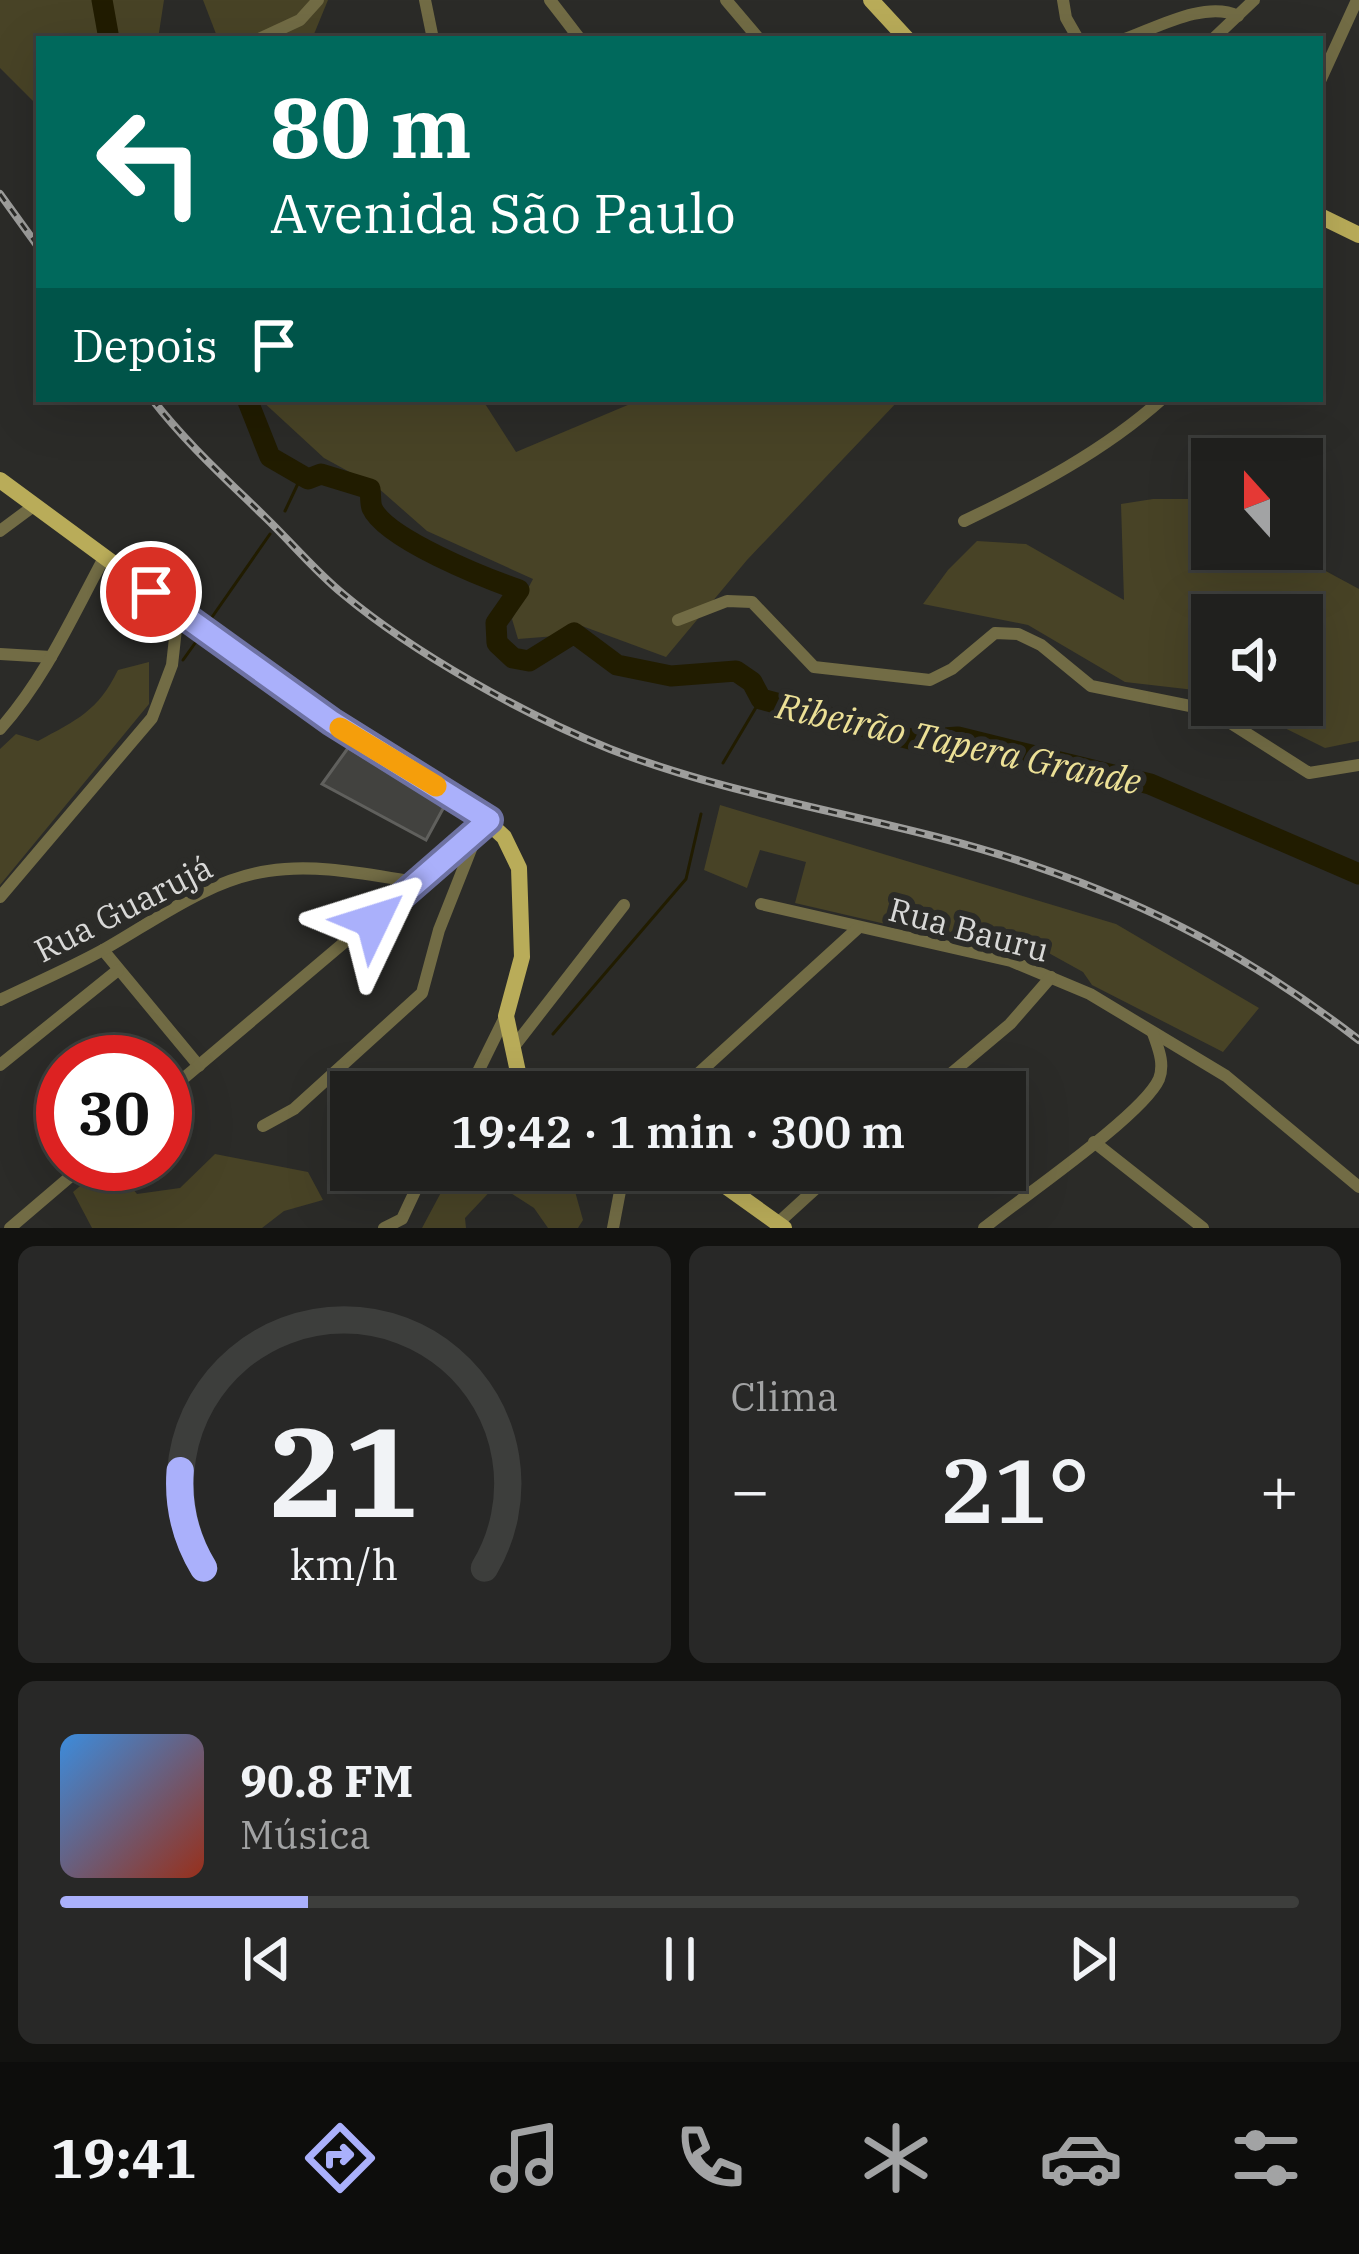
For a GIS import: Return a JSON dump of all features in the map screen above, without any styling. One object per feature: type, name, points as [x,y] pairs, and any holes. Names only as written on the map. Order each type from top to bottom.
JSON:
[{"type":"main road","points":[[871,0],[904,36]]},
{"type":"main road","points":[[1323,217],[1359,235]]},
{"type":"main road","points":[[0,480],[514,850],[519,868],[522,957],[506,1016],[518,1071]]},
{"type":"main road","points":[[733,1191],[782,1225]]},
{"type":"street","points":[[265,36],[300,20],[318,0]]},
{"type":"street","points":[[425,0],[432,36]]},
{"type":"street","points":[[550,0],[578,36]]},
{"type":"street","points":[[726,0],[756,36]]},
{"type":"street","points":[[1064,0],[1066,18],[1076,36]]},
{"type":"street","points":[[1216,36],[1254,0]]},
{"type":"street","points":[[1323,74],[1357,0]]},
{"type":"street","points":[[1134,36],[1206,11],[1224,10],[1238,16]]},
{"type":"street","points":[[964,521],[1083,457],[1159,402]]},
{"type":"street","points":[[0,531],[35,505]]},
{"type":"street","points":[[0,729],[51,657],[105,556]]},
{"type":"street","points":[[678,620],[741,599],[752,602],[814,667],[930,680],[952,669],[995,633],[1018,634],[1041,645],[1091,686],[1210,710],[1310,773],[1359,765]]},
{"type":"street","points":[[0,897],[152,718],[172,665],[178,610]]},
{"type":"street","points":[[0,654],[51,657]]},
{"type":"street","points":[[192,1072],[483,825]]},
{"type":"street","points":[[263,1126],[294,1108],[416,1000],[483,825]]},
{"type":"street","name":"Rua Guarujá","points":[[0,1000],[103,950],[160,915],[258,873],[331,871],[417,882]]},
{"type":"street","name":"Rua Bauru","points":[[761,904],[1011,961],[1090,994],[1226,1076],[1359,1186]]},
{"type":"street","points":[[512,1050],[624,905]]},
{"type":"street","points":[[701,1071],[858,928]]},
{"type":"street","points":[[103,950],[199,1066]]},
{"type":"street","points":[[0,1065],[118,970]]},
{"type":"street","points":[[953,1071],[1010,1024],[1051,977]]},
{"type":"street","points":[[478,1071],[506,1016]]},
{"type":"street","points":[[990,1226],[1136,1106],[1159,1078],[1161,1056],[1153,1031]]},
{"type":"street","points":[[1094,1142],[1203,1228]]},
{"type":"street","points":[[10,1228],[53,1191]]},
{"type":"street","points":[[385,1228],[402,1219],[415,1191]]},
{"type":"street","points":[[613,1228],[620,1191]]},
{"type":"street","points":[[782,1225],[815,1191]]},
{"type":"shaded area","points":[[0,0],[164,0],[158,36],[36,36],[36,104],[0,68]]},
{"type":"shaded area","points":[[203,0],[328,0],[313,36],[217,36]]},
{"type":"shaded area","points":[[263,402],[484,402],[516,452],[635,402],[897,402],[747,560],[666,657],[574,623],[556,636],[518,639],[512,619],[533,579],[427,531],[377,487],[324,458]]},
{"type":"shaded area","points":[[1191,499],[1191,570],[1323,570],[1359,589],[1359,741],[1325,748],[1280,726],[1323,726],[1323,594],[1191,594],[1191,690],[1125,682],[1028,625],[923,604],[977,541],[1026,544],[1124,600],[1121,504]]},
{"type":"shaded area","points":[[149,662],[149,704],[0,885],[0,749],[16,734],[38,741],[64,727],[94,705],[118,670]]},
{"type":"shaded area","points":[[720,805],[1116,924],[1259,1008],[1223,1052],[1092,985],[1083,972],[1027,941],[1019,955],[795,903],[806,862],[760,850],[747,888],[704,870]]},
{"type":"shaded area","points":[[215,1154],[308,1172],[323,1200],[284,1211],[262,1228],[92,1228],[73,1192],[192,1191],[192,1176]]},
{"type":"shaded area","points":[[442,1191],[490,1191],[465,1218],[466,1228],[422,1228]]},
{"type":"shaded area","points":[[508,1191],[575,1191],[583,1220],[578,1228],[548,1228],[534,1208]]},
{"type":"building","points":[[348,748],[445,805],[426,840],[322,784]]},
{"type":"waterway","name":"Ribeirão Tapera Grande","points":[[102,0],[108,36]]},
{"type":"waterway","name":"Ribeirão Tapera Grande","points":[[248,402],[270,457],[308,479],[321,474],[370,489],[372,508],[396,532],[438,556],[519,590],[496,623],[497,643],[513,658],[529,661],[574,633],[617,665],[671,676],[736,671],[752,682],[761,699],[914,740],[958,737],[1150,784],[1359,874]]},
{"type":"waterway","points":[[285,511],[302,475]]},
{"type":"waterway","points":[[210,620],[270,534]]},
{"type":"waterway","points":[[183,660],[198,639]]},
{"type":"waterway","points":[[723,763],[761,699]]},
{"type":"waterway","points":[[553,1034],[686,879],[701,814]]},
{"type":"railway","points":[[0,194],[36,244]]},
{"type":"railway","points":[[155,402],[343,594],[403,639],[506,700],[577,735],[662,767],[927,834],[1077,881],[1203,938],[1359,1040]]},
{"type":"slow traffic","points":[[340,728],[436,786]]},
{"type":"route","points":[[151,592],[332,722],[489,820],[373,921]]}]
